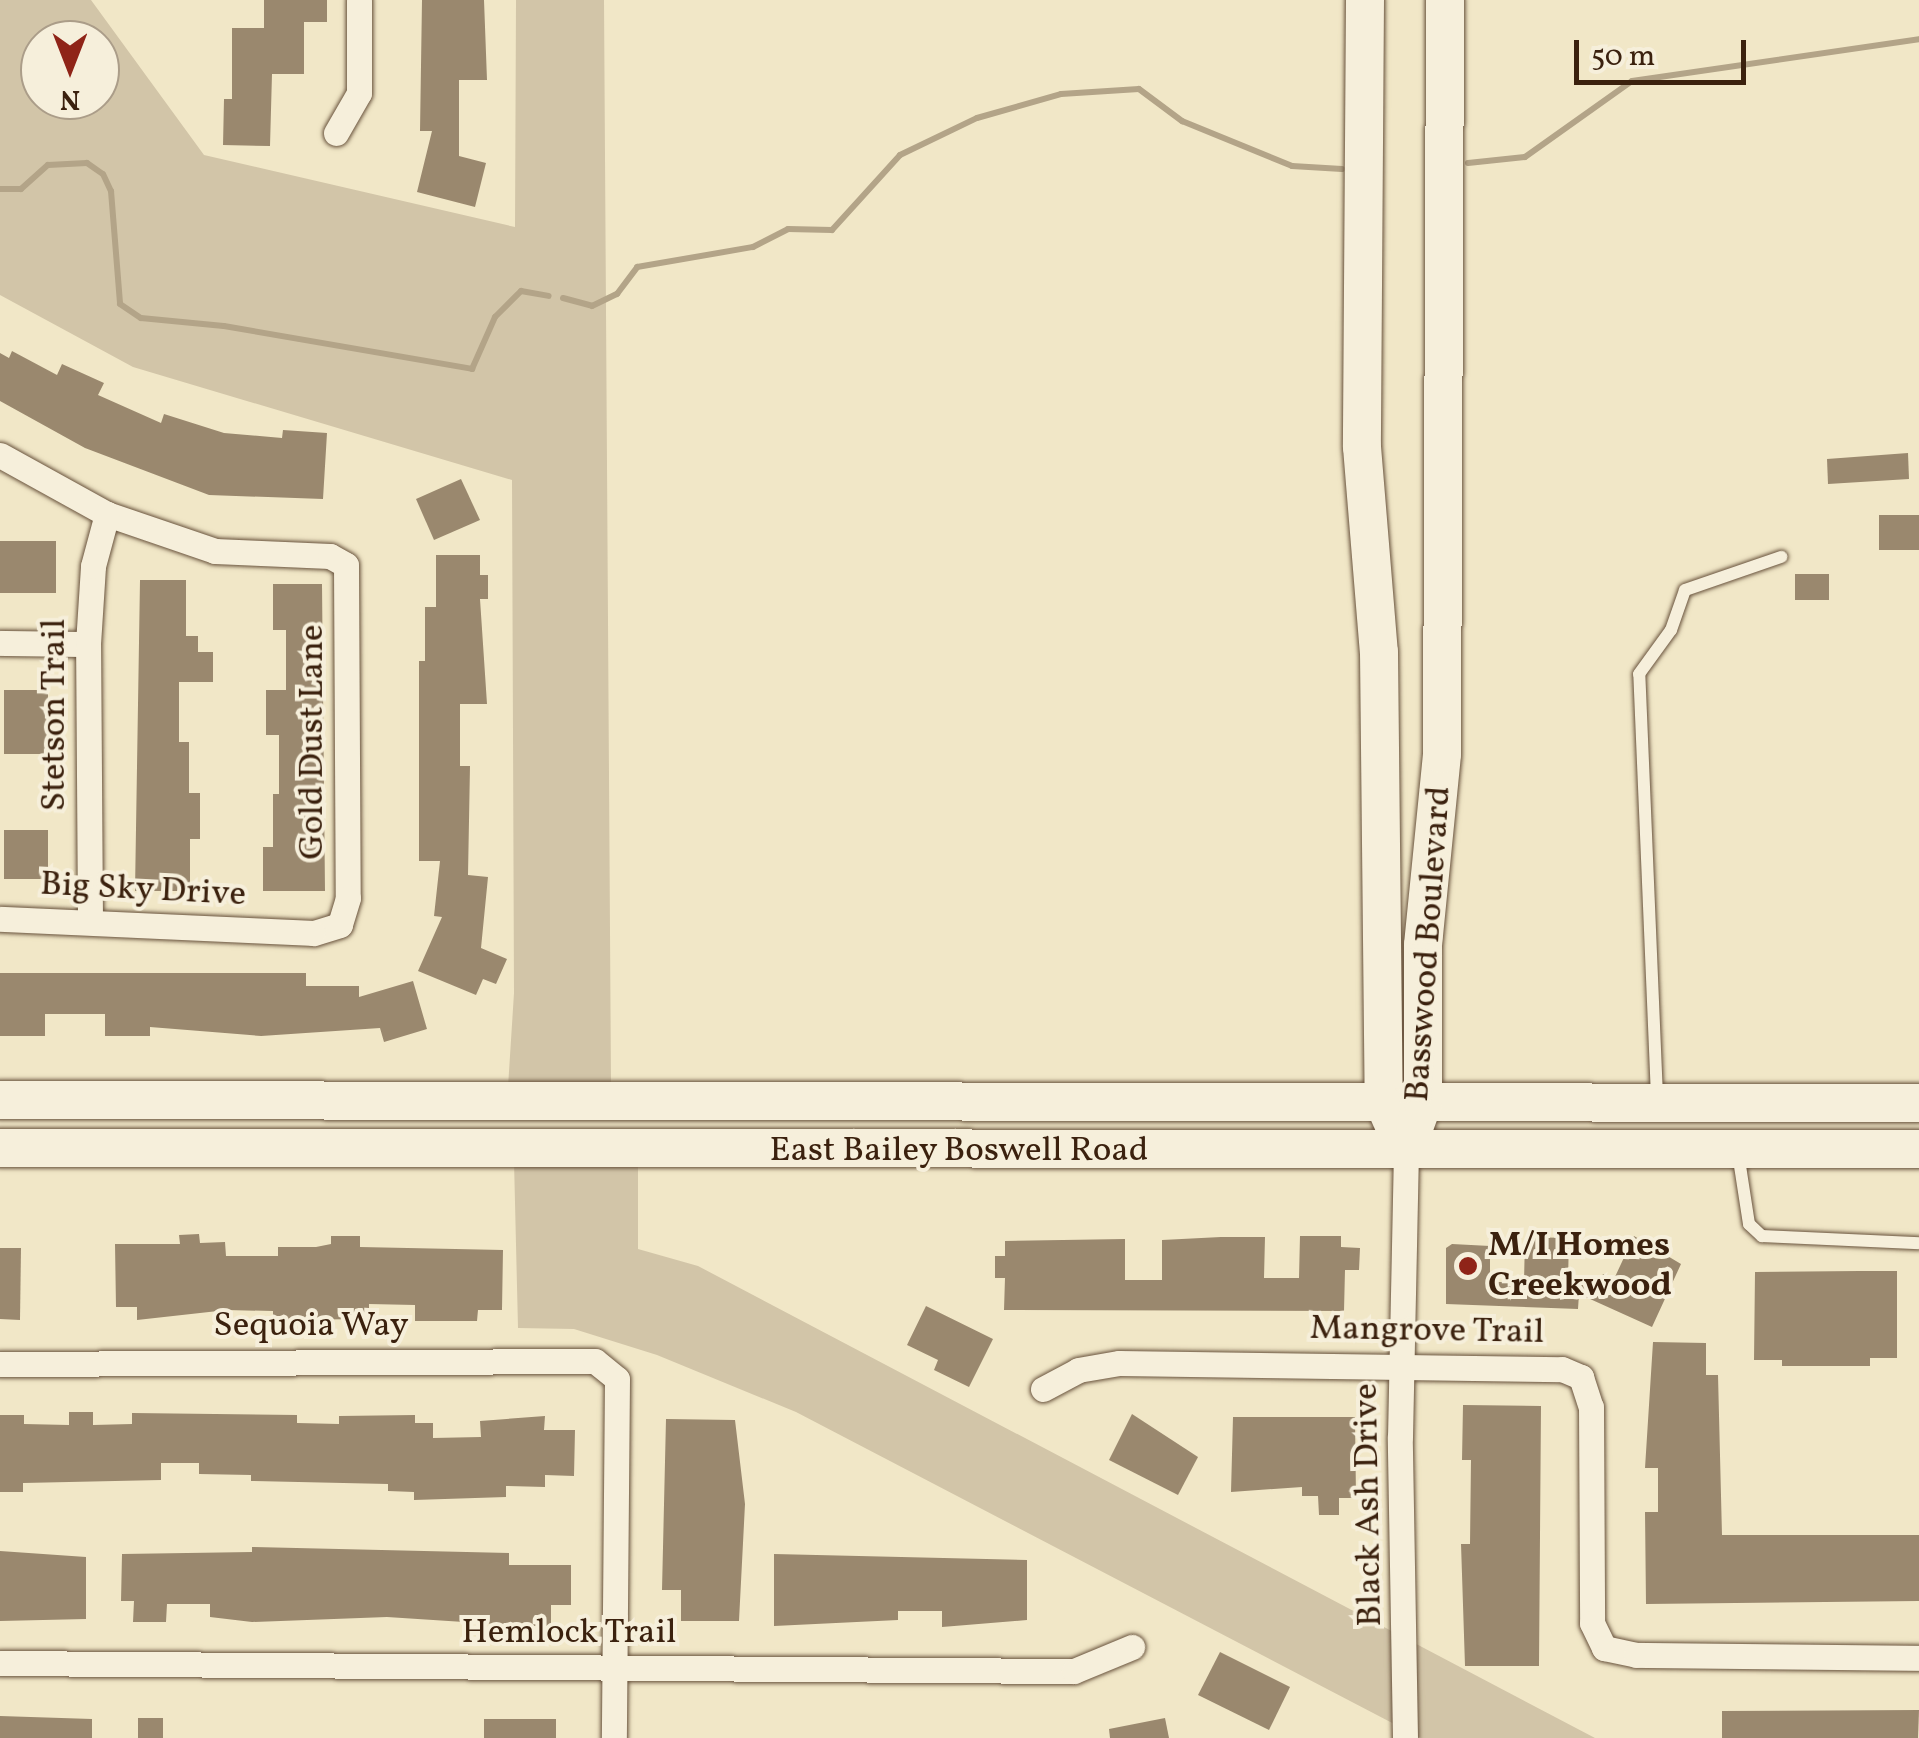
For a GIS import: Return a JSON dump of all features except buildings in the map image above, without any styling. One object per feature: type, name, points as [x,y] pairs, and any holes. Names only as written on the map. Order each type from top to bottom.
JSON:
[{"type":"main road","name":"Basswood Boulevard","points":[[1365,0],[1362,446],[1380,681],[1384,1103],[1406,1150]]},
{"type":"main road","name":"Basswood Boulevard","points":[[1406,1150],[1423,1103],[1424,944],[1443,722],[1445,0]]},
{"type":"main road","name":"East Bailey Boswell Road","points":[[0,1100],[1919,1104]]},
{"type":"main road","points":[[1738,1150],[1740,1103]]},
{"type":"main road","name":"East Bailey Boswell Road","points":[[0,1148],[1919,1149]]},
{"type":"street","points":[[336,133],[359,93],[359,0]]},
{"type":"street","points":[[0,456],[107,514]]},
{"type":"street","name":"Gold Dust Lane","points":[[107,514],[215,551],[341,560],[348,573],[348,898],[340,925]]},
{"type":"street","name":"Stetson Trail","points":[[90,919],[88,644],[93,566],[107,514]]},
{"type":"street","points":[[0,643],[88,644]]},
{"type":"street","name":"Big Sky Drive","points":[[0,920],[90,919],[313,933],[340,925]]},
{"type":"street","name":"Black Ash Drive","points":[[1406,1150],[1402,1362],[1406,1738]]},
{"type":"street","name":"Sequoia Way","points":[[0,1364],[595,1362],[617,1378],[613,1668]]},
{"type":"street","name":"Mangrove Trail","points":[[1043,1389],[1078,1370],[1120,1363],[1402,1362],[1540,1366],[1581,1377],[1591,1407],[1592,1623],[1604,1648],[1636,1655],[1919,1658]]},
{"type":"street","name":"Hemlock Trail","points":[[0,1663],[1074,1672],[1132,1647]]},
{"type":"street","points":[[613,1668],[614,1738]]},
{"type":"lane","points":[[1658,1103],[1639,674],[1671,630],[1685,590],[1781,557]]},
{"type":"lane","points":[[1738,1150],[1749,1224],[1762,1236],[1919,1243]]},
{"type":"shaded area","points":[[0,0],[91,0],[106,20],[20,20],[20,120],[120,120],[120,40],[204,155],[515,227],[516,0],[604,0],[611,1084],[508,1087],[514,993],[512,480],[133,367],[0,295]]},
{"type":"shaded area","points":[[514,1161],[638,1164],[638,1249],[698,1266],[1595,1738],[1421,1738],[796,1412],[657,1355],[574,1329],[518,1328]]},
{"type":"waterway","points":[[1468,163],[1525,157],[1632,81],[1919,39]]},
{"type":"waterway","points":[[563,298],[592,306],[617,294],[637,267],[753,247],[788,229],[832,230],[900,155],[977,118],[1061,94],[1139,89],[1182,121],[1292,166],[1342,169]]},
{"type":"waterway","points":[[0,189],[21,189],[48,165],[87,163],[103,174],[111,191],[120,304],[141,318],[224,326],[472,369],[495,317],[521,291],[549,296]]},
{"type":"place","name":"M/I Homes Creekwood","points":[[1468,1266]]}]
